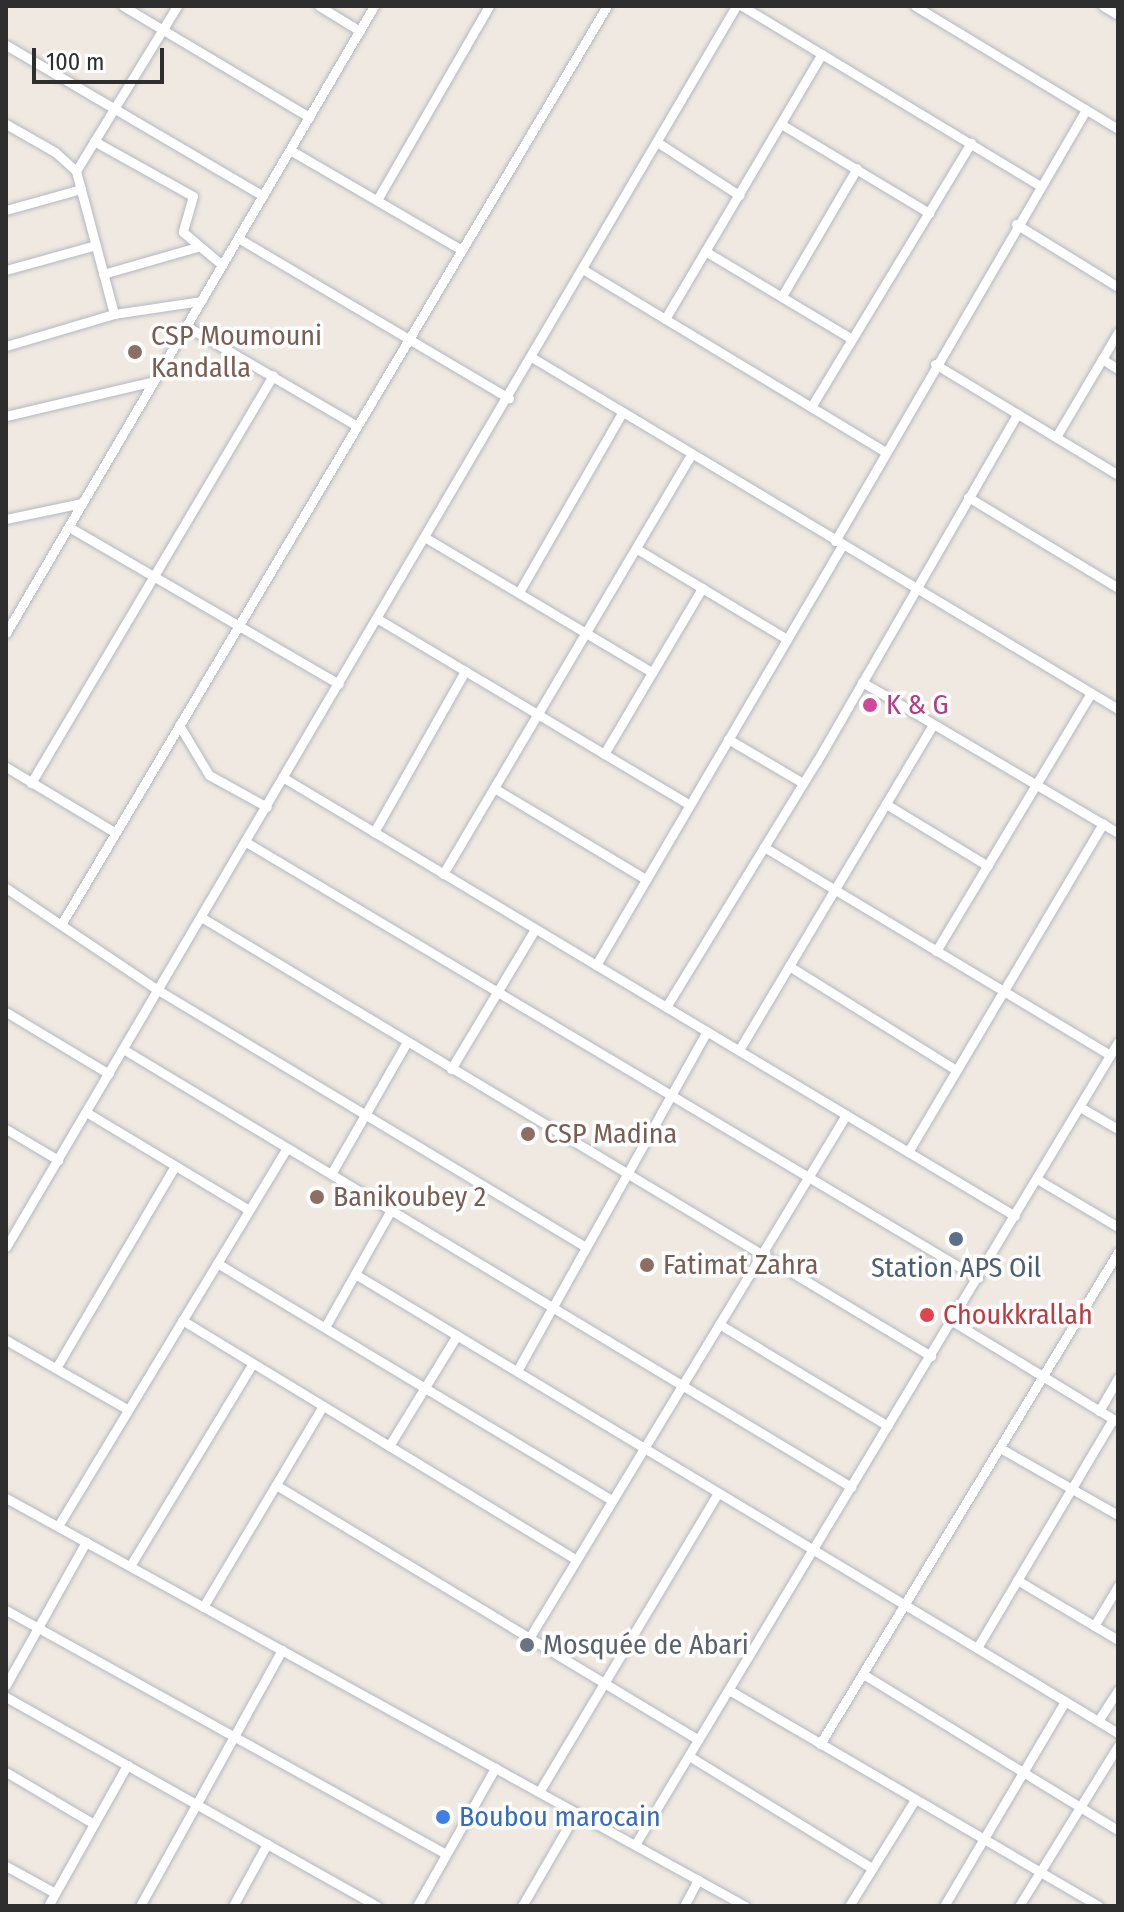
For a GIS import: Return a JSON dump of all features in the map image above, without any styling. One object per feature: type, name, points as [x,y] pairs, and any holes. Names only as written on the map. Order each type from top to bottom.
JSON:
[{"type":"street","points":[[123,6],[309,117]]},
{"type":"street","points":[[76,171],[177,6]]},
{"type":"street","points":[[319,6],[360,31]]},
{"type":"street","points":[[6,633],[374,6]]},
{"type":"street","points":[[377,200],[489,6]]},
{"type":"street","points":[[62,923],[607,6]]},
{"type":"street","points":[[6,1247],[739,6],[1039,185]]},
{"type":"street","points":[[915,6],[1118,129]]},
{"type":"street","points":[[1103,6],[1118,15]]},
{"type":"street","points":[[6,45],[263,196]]},
{"type":"street","points":[[665,319],[822,54]]},
{"type":"street","points":[[596,965],[644,878],[787,639],[884,451],[1086,110]]},
{"type":"street","points":[[6,124],[55,152],[76,171],[114,314]]},
{"type":"street","points":[[781,124],[929,213]]},
{"type":"street","points":[[94,141],[193,196],[195,204],[183,228],[197,247],[222,265]]},
{"type":"street","points":[[657,142],[739,195]]},
{"type":"street","points":[[811,407],[971,143]]},
{"type":"street","points":[[290,150],[462,250]]},
{"type":"street","points":[[782,296],[857,168]]},
{"type":"street","points":[[6,210],[81,189]]},
{"type":"street","points":[[1016,224],[1118,287]]},
{"type":"street","points":[[238,238],[509,398]]},
{"type":"street","points":[[6,270],[96,245]]},
{"type":"street","points":[[103,274],[197,247]]},
{"type":"street","points":[[705,251],[852,339]]},
{"type":"street","points":[[584,270],[884,451]]},
{"type":"street","points":[[6,346],[114,314],[201,301]]},
{"type":"street","points":[[186,326],[357,426]]},
{"type":"street","points":[[1056,437],[1118,332]]},
{"type":"street","points":[[533,358],[1118,709]]},
{"type":"street","points":[[1102,359],[1118,369]]},
{"type":"street","points":[[935,364],[1118,475]]},
{"type":"street","points":[[31,783],[273,376]]},
{"type":"street","points":[[6,401],[8,416],[154,381]]},
{"type":"street","points":[[519,592],[622,413]]},
{"type":"street","points":[[666,1007],[803,783],[1017,414]]},
{"type":"street","points":[[443,874],[691,454]]},
{"type":"street","points":[[968,497],[1118,588]]},
{"type":"street","points":[[6,519],[82,503]]},
{"type":"street","points":[[69,527],[339,684]]},
{"type":"street","points":[[426,538],[652,672]]},
{"type":"street","points":[[637,549],[787,639]]},
{"type":"street","points":[[604,754],[702,588]]},
{"type":"street","points":[[378,619],[688,804]]},
{"type":"street","points":[[374,832],[465,671]]},
{"type":"street","points":[[862,682],[1118,833]]},
{"type":"street","points":[[936,951],[1091,693]]},
{"type":"street","points":[[179,725],[209,775],[267,807]]},
{"type":"street","points":[[739,1050],[933,725]]},
{"type":"street","points":[[728,739],[803,783]]},
{"type":"street","points":[[6,767],[114,832]]},
{"type":"street","points":[[284,778],[1015,1216]]},
{"type":"street","points":[[494,788],[644,878]]},
{"type":"street","points":[[886,804],[988,866]]},
{"type":"street","points":[[908,1152],[1103,824]]},
{"type":"street","points":[[246,842],[978,1278]]},
{"type":"street","points":[[764,847],[1110,1055]]},
{"type":"street","points":[[6,888],[158,990],[586,1247]]},
{"type":"street","points":[[201,917],[931,1356]]},
{"type":"street","points":[[451,1069],[535,929]]},
{"type":"street","points":[[789,966],[956,1070]]},
{"type":"street","points":[[6,1012],[109,1074]]},
{"type":"street","points":[[517,1371],[707,1031]]},
{"type":"street","points":[[331,1174],[407,1042]]},
{"type":"street","points":[[636,1843],[1118,1042]]},
{"type":"street","points":[[123,1049],[851,1487]]},
{"type":"street","points":[[1080,1107],[1118,1129]]},
{"type":"street","points":[[86,1112],[249,1210]]},
{"type":"street","points":[[528,1640],[846,1115]]},
{"type":"street","points":[[6,1129],[58,1160]]},
{"type":"street","points":[[58,1526],[287,1148]]},
{"type":"street","points":[[56,1368],[175,1166]]},
{"type":"street","points":[[1037,1179],[1118,1227]]},
{"type":"street","points":[[325,1327],[391,1210]]},
{"type":"street","points":[[820,1744],[1118,1252]]},
{"type":"street","points":[[217,1263],[612,1500]]},
{"type":"street","points":[[355,1274],[1118,1733]]},
{"type":"street","points":[[182,1320],[576,1560]]},
{"type":"street","points":[[952,1321],[1116,1421],[1071,1489],[977,1648]]},
{"type":"street","points":[[719,1324],[888,1426]]},
{"type":"street","points":[[389,1446],[457,1335]]},
{"type":"street","points":[[6,1340],[127,1409]]},
{"type":"street","points":[[130,1566],[253,1363]]},
{"type":"street","points":[[1099,1411],[1118,1378]]},
{"type":"street","points":[[203,1607],[323,1406]]},
{"type":"street","points":[[1000,1448],[1118,1515]]},
{"type":"street","points":[[276,1485],[698,1740]]},
{"type":"street","points":[[539,1792],[718,1493]]},
{"type":"street","points":[[6,1514],[9,1499],[745,1906]]},
{"type":"street","points":[[6,1685],[86,1542]]},
{"type":"street","points":[[1017,1580],[1118,1640]]},
{"type":"street","points":[[1094,1626],[1118,1586]]},
{"type":"street","points":[[6,1610],[446,1854]]},
{"type":"street","points":[[140,1906],[282,1650]]},
{"type":"street","points":[[863,1674],[1118,1830]]},
{"type":"street","points":[[729,1690],[1038,1874],[1098,1906]]},
{"type":"street","points":[[1098,1721],[1118,1690]]},
{"type":"street","points":[[6,1697],[377,1906]]},
{"type":"street","points":[[944,1906],[1065,1701]]},
{"type":"street","points":[[1019,1906],[1118,1746]]},
{"type":"street","points":[[689,1756],[872,1868]]},
{"type":"street","points":[[48,1906],[127,1765]]},
{"type":"street","points":[[417,1906],[495,1768]]},
{"type":"street","points":[[6,1772],[94,1824]]},
{"type":"street","points":[[849,1906],[914,1801]]},
{"type":"street","points":[[527,1904],[576,1813]]},
{"type":"street","points":[[234,1906],[267,1844]]},
{"type":"street","points":[[6,1866],[55,1893]]},
{"type":"street","points":[[684,1906],[698,1880]]},
{"type":"place","name":"CSP Moumouni Kandalla","points":[[135,352]]},
{"type":"place","name":"K & G","points":[[870,705]]},
{"type":"place","name":"CSP Madina","points":[[528,1134]]},
{"type":"place","name":"Banikoubey 2","points":[[317,1197]]},
{"type":"place","name":"Station APS Oil","points":[[956,1239]]},
{"type":"place","name":"Fatimat Zahra","points":[[647,1265]]},
{"type":"place","name":"Choukkrallah","points":[[927,1315]]},
{"type":"place","name":"Mosquée de Abari","points":[[527,1645]]},
{"type":"place","name":"Boubou marocain","points":[[443,1817]]}]
